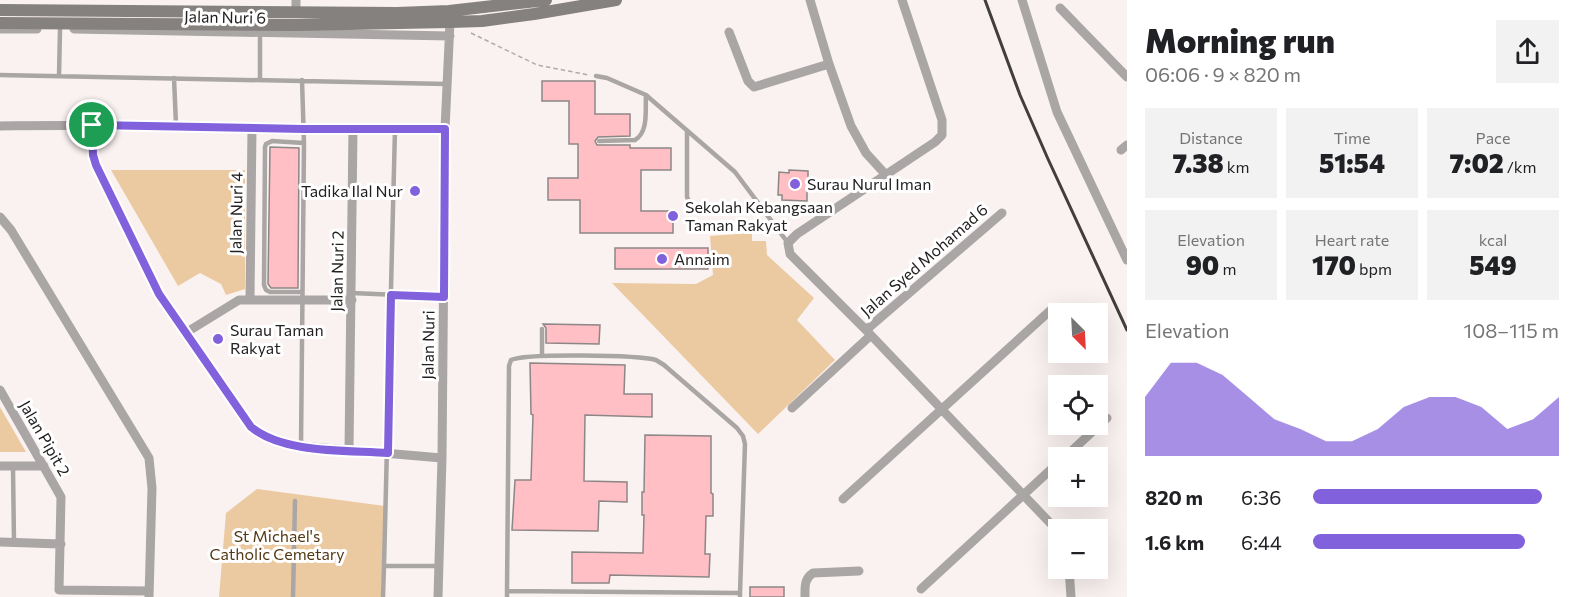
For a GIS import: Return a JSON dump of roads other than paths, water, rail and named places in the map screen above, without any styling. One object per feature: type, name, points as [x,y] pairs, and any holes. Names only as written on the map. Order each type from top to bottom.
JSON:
[{"type":"main road","points":[[0,23],[308,25],[450,29],[482,21],[616,0]]},
{"type":"main road","points":[[0,10],[296,6],[397,13],[449,11],[538,1]]},
{"type":"street","points":[[810,0],[829,64],[856,135],[866,153],[886,176]]},
{"type":"street","points":[[902,0],[943,128],[942,135],[886,176],[797,234],[788,243],[790,254],[1048,523]]},
{"type":"street","points":[[1022,0],[1057,112],[1127,260]]},
{"type":"street","points":[[1060,9],[1127,77]]},
{"type":"street","name":"Jalan Nuri 6","points":[[0,29],[260,33],[450,29]]},
{"type":"street","name":"Jalan Nuri","points":[[438,597],[442,458],[445,129],[450,29]]},
{"type":"street","points":[[729,32],[748,81],[754,87],[829,64]]},
{"type":"street","points":[[92,125],[93,155],[96,165],[159,294],[251,427],[272,440],[301,446],[442,458]]},
{"type":"street","points":[[0,126],[176,125],[304,129],[445,129]]},
{"type":"street","name":"Jalan Nuri 4","points":[[250,298],[252,128]]},
{"type":"street","name":"Jalan Nuri 2","points":[[348,450],[353,129]]},
{"type":"street","name":"Jalan Syed Mohamad 6","points":[[792,408],[868,333],[1002,213]]},
{"type":"street","points":[[0,217],[11,230],[149,458],[152,488],[149,594]]},
{"type":"street","points":[[187,332],[231,303],[250,298],[352,297]]},
{"type":"street","points":[[843,499],[1048,313]]},
{"type":"street","name":"Jalan Pipit 2","points":[[0,390],[62,501],[58,590],[149,594]]},
{"type":"street","points":[[1076,447],[1089,435]]},
{"type":"street","points":[[0,466],[44,466]]},
{"type":"street","points":[[921,590],[1048,472]]},
{"type":"street","points":[[0,542],[60,544]]},
{"type":"street","points":[[805,597],[805,583],[808,576],[813,573],[859,571]]},
{"type":"street","points":[[1070,579],[1071,597]]},
{"type":"lane","points":[[59,76],[60,29]]},
{"type":"lane","points":[[260,33],[260,80]]},
{"type":"lane","points":[[0,75],[447,84]]},
{"type":"lane","points":[[596,76],[607,78],[646,95],[735,172],[788,243]]},
{"type":"lane","points":[[174,78],[176,125]]},
{"type":"lane","points":[[301,446],[304,143],[302,80]]},
{"type":"lane","points":[[599,141],[635,140],[640,137],[644,128],[646,95]]},
{"type":"lane","points":[[383,597],[395,129]]},
{"type":"lane","points":[[687,131],[687,197],[690,203],[694,206],[760,208]]},
{"type":"lane","points":[[301,296],[270,292],[264,285],[265,147],[272,141],[304,143]]},
{"type":"lane","points":[[352,297],[391,295],[444,297]]},
{"type":"lane","points":[[542,330],[542,355]]},
{"type":"lane","points":[[542,355],[656,360],[738,428],[745,444],[740,595],[507,594],[509,366],[511,360],[516,357],[542,355]]},
{"type":"lane","points":[[13,466],[14,542]]},
{"type":"lane","points":[[293,597],[295,501]]},
{"type":"lane","points":[[384,566],[438,566]]},
{"type":"railway","points":[[985,0],[1020,95],[1127,330]]},
{"type":"place","name":"Surau Nurul Iman","points":[[795,184]]},
{"type":"place","name":"Tadika Ilal Nur","points":[[415,191]]},
{"type":"place","name":"Sekolah Kebangsaan Taman Rakyat","points":[[673,216]]},
{"type":"place","name":"Annaim","points":[[662,259]]},
{"type":"place","name":"Surau Taman Rakyat","points":[[218,339]]},
{"type":"park label","name":"St Michael's Catholic Cemetary","points":[[277,545]]}]
